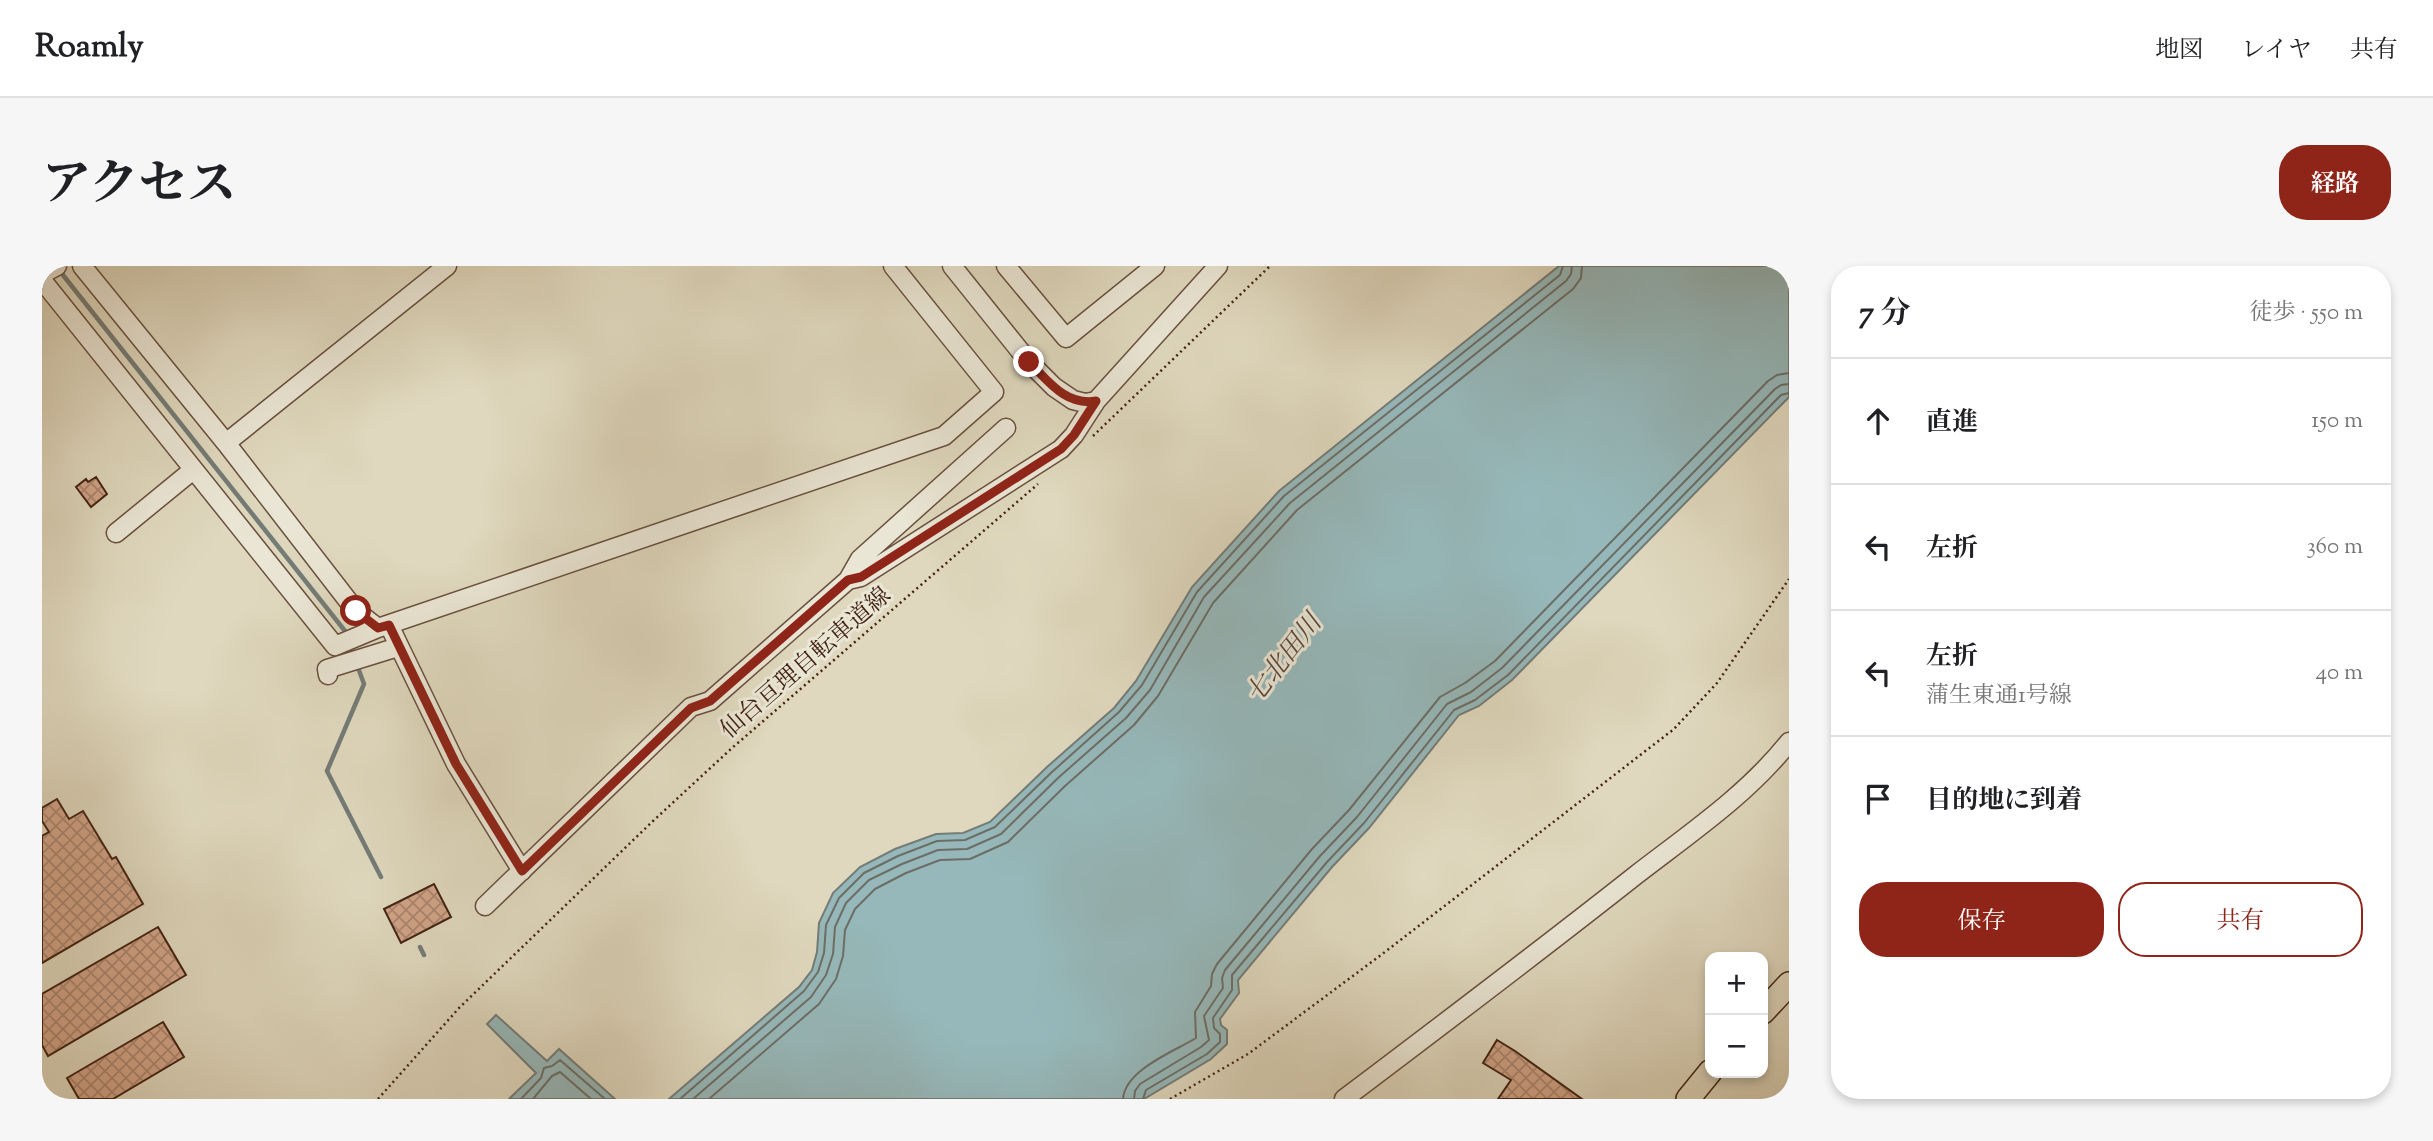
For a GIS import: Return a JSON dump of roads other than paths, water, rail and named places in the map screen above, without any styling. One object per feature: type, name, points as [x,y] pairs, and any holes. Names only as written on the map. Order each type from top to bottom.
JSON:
[{"type":"main road","points":[[1768,1008],[1786,995]]},
{"type":"main road","points":[[1688,1099],[1705,1078]]},
{"type":"street","points":[[82,266],[226,443],[356,611],[386,634],[456,764],[522,871]]},
{"type":"street","points":[[226,443],[447,266]]},
{"type":"street","points":[[46,274],[193,470],[335,646],[386,634],[944,436],[994,392],[893,266]]},
{"type":"street","points":[[952,266],[1029,362],[1054,387],[1073,400],[1096,401]]},
{"type":"street","points":[[1006,266],[1066,338],[1155,266]]},
{"type":"street","points":[[848,580],[861,577],[1061,449],[1074,435],[1096,401],[1218,266]]},
{"type":"street","points":[[485,906],[691,708],[710,701],[848,580],[860,559],[1006,428]]},
{"type":"street","points":[[116,533],[193,470]]},
{"type":"street","points":[[334,670],[374,653],[386,634]]},
{"type":"street","points":[[1344,1099],[1563,933],[1720,809],[1758,776],[1789,742]]},
{"type":"water","name":"七北田川","points":[[1559,266],[1789,266],[1789,397],[1512,680],[1479,706],[1459,715],[1369,828],[1332,867],[1238,980],[1239,993],[1220,1019],[1221,1025],[1227,1030],[1227,1044],[1211,1059],[1144,1099],[669,1099],[799,987],[812,970],[817,952],[819,923],[833,893],[860,867],[895,849],[936,834],[963,833],[990,822],[1114,708],[1136,681],[1192,587],[1279,491]]},
{"type":"water","points":[[496,1015],[547,1061],[559,1049],[615,1099],[509,1099],[536,1073],[487,1024]]},
{"type":"waterway","points":[[59,270],[348,637]]},
{"type":"waterway","points":[[357,665],[364,684],[327,771],[381,877]]},
{"type":"waterway","points":[[420,947],[424,955]]}]
